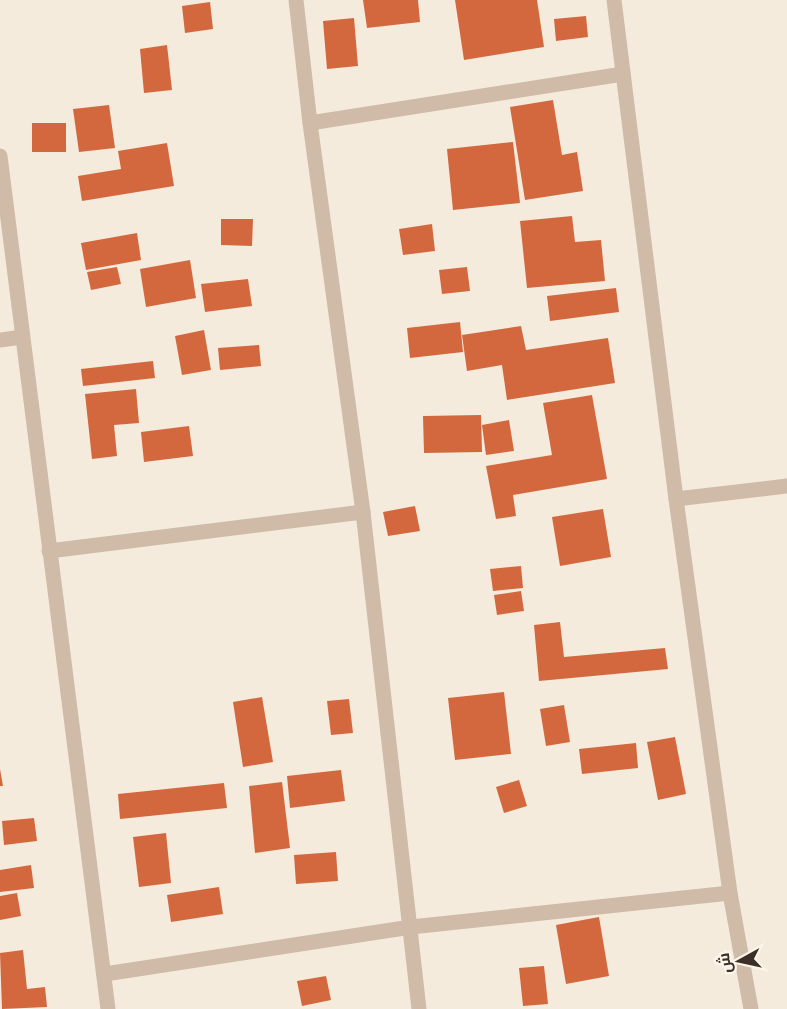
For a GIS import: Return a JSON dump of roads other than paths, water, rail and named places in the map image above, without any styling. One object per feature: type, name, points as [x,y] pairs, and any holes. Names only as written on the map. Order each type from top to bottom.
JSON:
[{"type":"street","points":[[296,0],[310,123],[363,512],[419,1009]]},
{"type":"street","points":[[614,0],[676,499],[730,892],[751,1009]]},
{"type":"street","points":[[310,123],[622,74]]},
{"type":"street","points":[[0,156],[108,1009]]},
{"type":"street","points":[[0,340],[22,337]]},
{"type":"street","points":[[676,499],[787,486]]},
{"type":"street","points":[[49,551],[363,512]]},
{"type":"street","points":[[105,974],[411,927],[730,892]]}]
